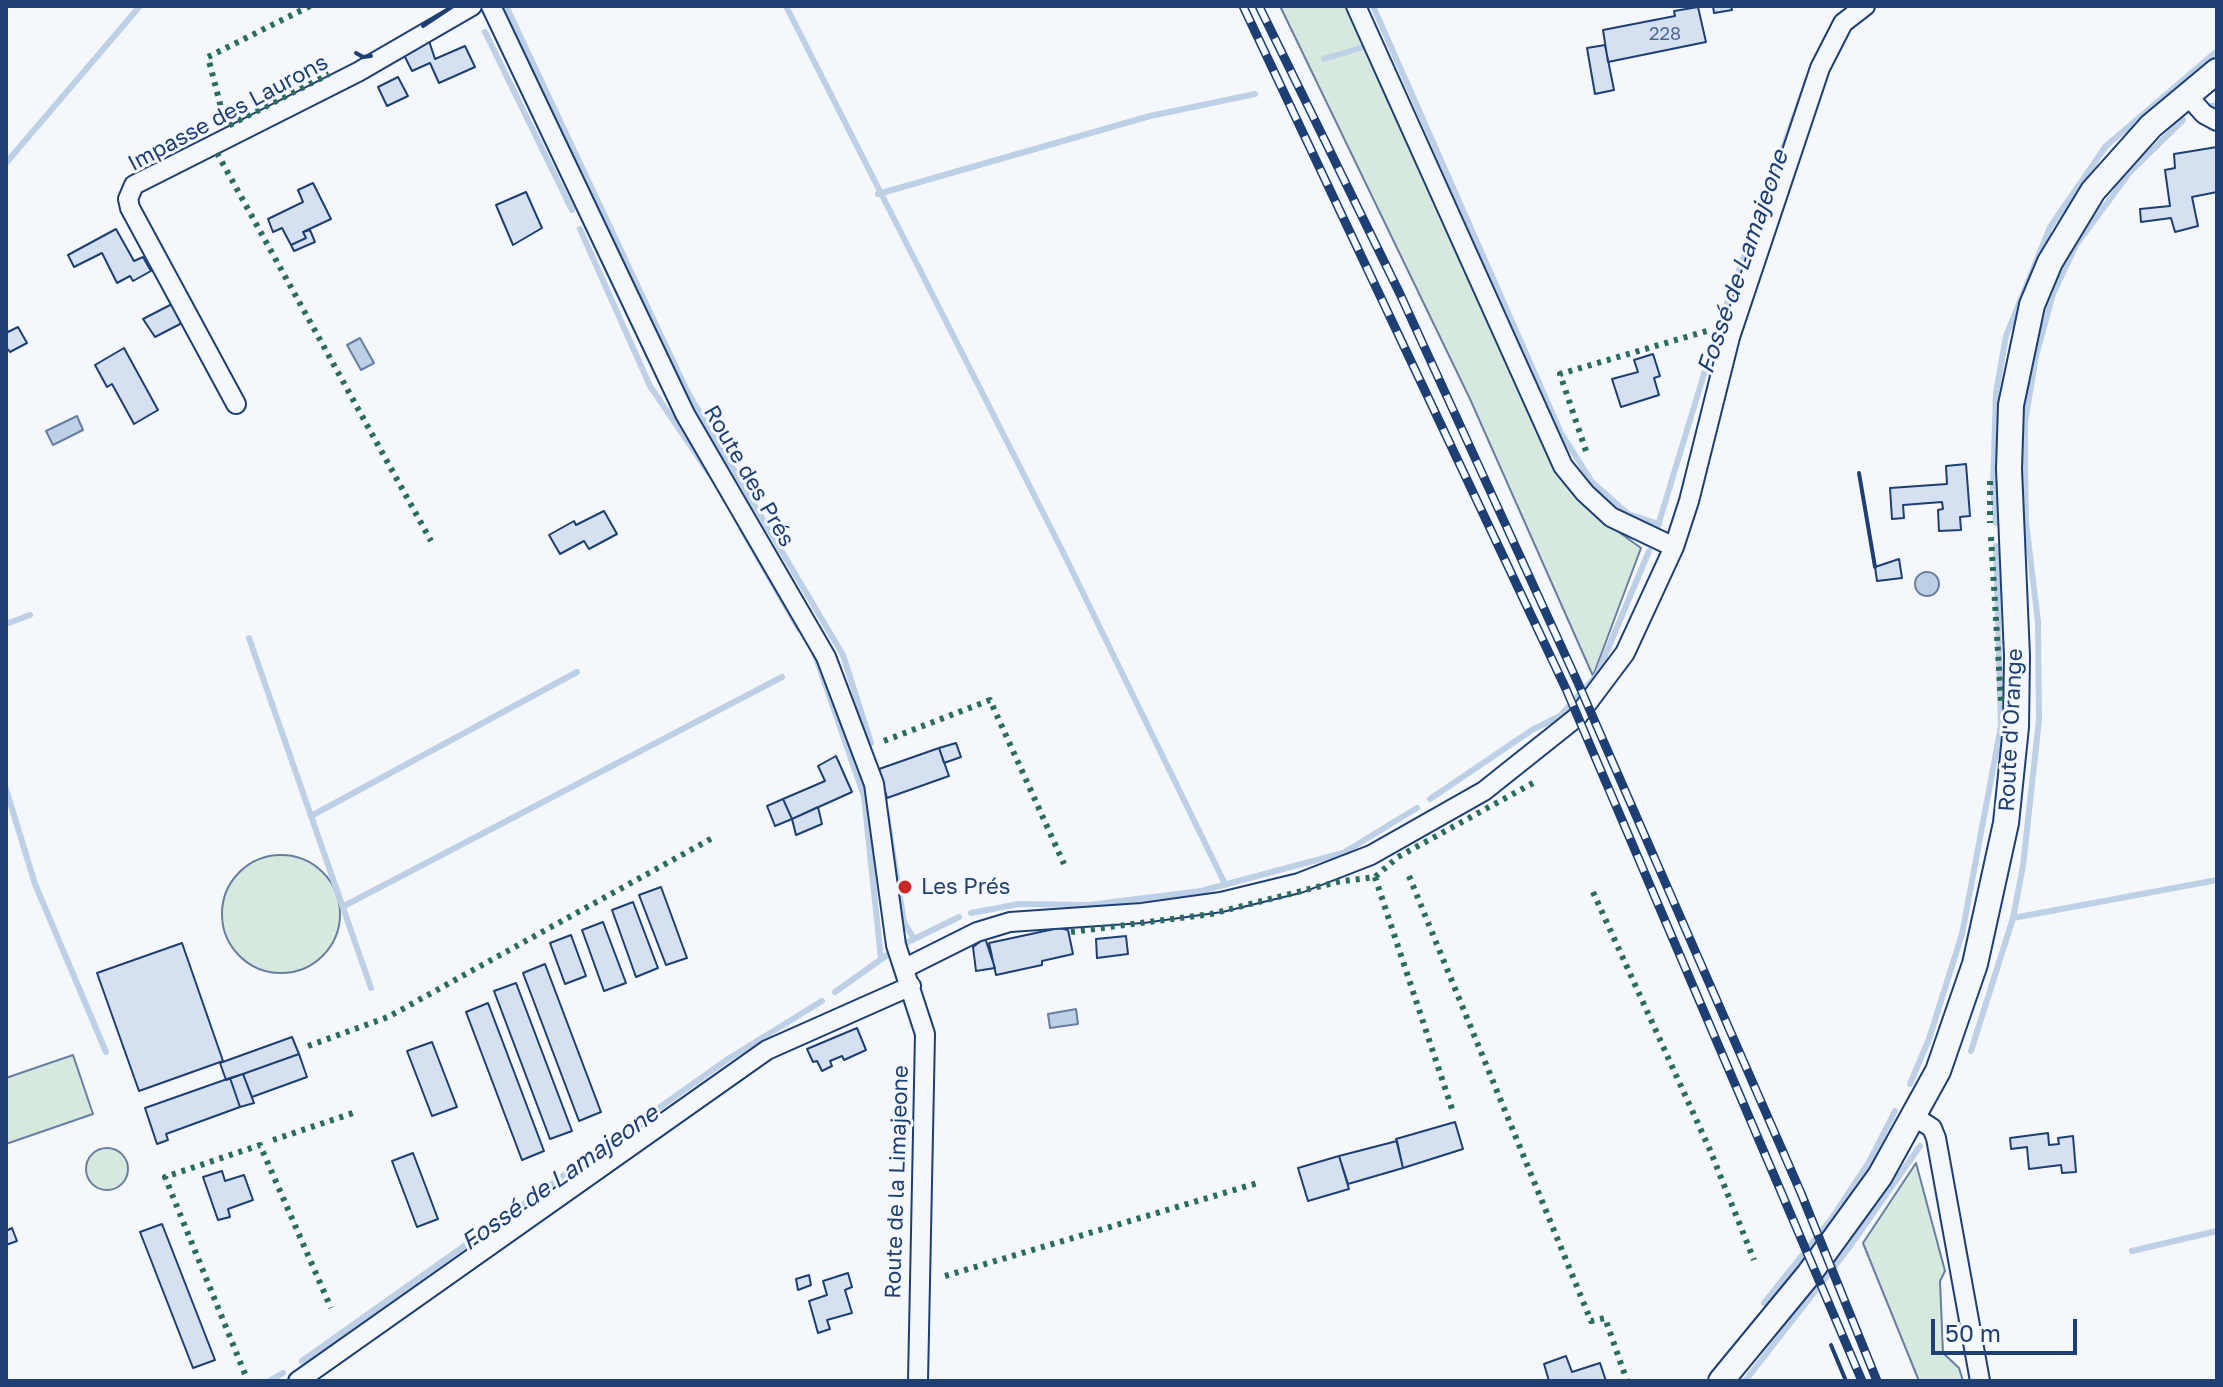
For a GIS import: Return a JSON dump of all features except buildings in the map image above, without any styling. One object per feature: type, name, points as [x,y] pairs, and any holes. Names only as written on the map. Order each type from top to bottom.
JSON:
[{"type":"street","name":"Impasse des Laurons","points":[[236,404],[130,208],[128,199],[134,185],[358,72],[472,6]]},
{"type":"street","name":"Route des Prés","points":[[491,6],[685,414],[826,657],[874,784],[896,945],[911,986]]},
{"type":"street","points":[[1356,6],[1563,466],[1585,493],[1611,517],[1674,547]]},
{"type":"street","points":[[905,968],[977,932],[1010,922],[1142,913],[1221,902],[1299,883],[1383,848],[1484,791],[1577,717],[1625,653],[1674,547],[1689,501],[1730,337],[1820,68],[1843,23],[1865,6]]},
{"type":"street","name":"Route d'Orange","points":[[1721,1381],[1809,1274],[1880,1176],[1938,1071],[1975,964],[2006,823],[2016,727],[2017,656],[2009,469],[2011,405],[2032,305],[2050,262],[2093,191],[2151,126],[2217,71]]},
{"type":"street","points":[[2187,95],[2204,114],[2217,121]]},
{"type":"street","points":[[298,1381],[767,1050],[911,986]]},
{"type":"street","name":"Route de la Limajeone","points":[[911,986],[925,1034],[917,1295],[918,1381]]},
{"type":"street","points":[[1915,1117],[1932,1128],[1936,1138],[1980,1381]]},
{"type":"shaded area","points":[[1280,6],[1349,6],[1510,365],[1609,525],[1641,548],[1593,676],[1470,399]]},
{"type":"shaded area","points":[[281,855],[304,860],[323,872],[335,891],[340,914],[335,937],[323,956],[304,968],[281,973],[258,968],[239,956],[227,937],[222,914],[227,891],[239,872],[258,860]]},
{"type":"shaded area","points":[[73,1055],[93,1114],[6,1144],[6,1078]]},
{"type":"shaded area","points":[[107,1148],[122,1154],[128,1169],[122,1184],[107,1190],[92,1184],[86,1169],[92,1154]]},
{"type":"shaded area","points":[[1916,1163],[1945,1271],[1940,1281],[1943,1353],[1959,1368],[1963,1381],[1919,1381],[1863,1243]]},
{"type":"water","points":[[360,338],[374,363],[361,370],[347,345]]},
{"type":"water","points":[[77,416],[83,430],[53,445],[46,431]]},
{"type":"water","points":[[1927,572],[1935,576],[1939,584],[1935,592],[1927,596],[1919,592],[1915,584],[1919,576]]},
{"type":"water","points":[[1076,1009],[1078,1024],[1050,1028],[1048,1014]]},
{"type":"waterway","points":[[6,163],[140,6]]},
{"type":"waterway","points":[[506,6],[687,391],[843,655],[871,743]]},
{"type":"waterway","points":[[786,6],[1063,552],[1225,884]]},
{"type":"waterway","points":[[1373,6],[1561,433],[1592,482],[1628,514],[1659,524]]},
{"type":"waterway","points":[[485,32],[572,210]]},
{"type":"waterway","points":[[1324,59],[1360,48]]},
{"type":"waterway","points":[[1996,523],[1993,487],[1996,393],[2006,336],[2050,227],[2106,146],[2217,51]]},
{"type":"waterway","name":"Fossé de Lamajeone","points":[[1657,529],[1717,331],[1810,73]]},
{"type":"waterway","points":[[878,194],[1150,116],[1255,94]]},
{"type":"waterway","points":[[2211,106],[2217,105]]},
{"type":"waterway","points":[[1971,1051],[2013,918],[2023,866],[2039,720],[2038,622],[2026,522],[2025,467],[2025,422],[2036,356],[2053,294],[2076,245],[2130,172],[2183,120]]},
{"type":"waterway","points":[[580,229],[650,386],[709,473]]},
{"type":"waterway","points":[[741,528],[799,629]]},
{"type":"waterway","points":[[1910,1084],[1929,1039],[1962,934],[2001,726],[1996,546]]},
{"type":"waterway","name":"Fossé de Lamajeone","points":[[1430,799],[1532,730],[1560,716],[1597,675],[1649,551]]},
{"type":"waterway","points":[[6,624],[30,615]]},
{"type":"waterway","points":[[249,638],[371,988]]},
{"type":"waterway","points":[[814,652],[864,796],[881,959]]},
{"type":"waterway","points":[[311,816],[577,672]]},
{"type":"waterway","points":[[344,906],[782,677]]},
{"type":"waterway","points":[[6,789],[35,884],[106,1052]]},
{"type":"waterway","points":[[883,791],[904,922],[914,939]]},
{"type":"waterway","name":"Fossé de Lamajeone","points":[[971,913],[1019,904],[1089,905],[1201,891],[1343,853],[1417,808]]},
{"type":"waterway","points":[[2013,918],[2217,880]]},
{"type":"waterway","name":"Fossé de Lamajeone","points":[[908,942],[959,917]]},
{"type":"waterway","name":"Fossé de Lamajeone","points":[[835,992],[890,953]]},
{"type":"waterway","name":"Fossé de Lamajeone","points":[[302,1361],[728,1059],[822,1001]]},
{"type":"waterway","points":[[1764,1303],[1832,1218],[1869,1162],[1895,1111]]},
{"type":"waterway","points":[[1745,1381],[1848,1249],[1920,1146]]},
{"type":"waterway","points":[[2132,1251],[2217,1231]]},
{"type":"waterway","name":"Fossé de Lamajeone","points":[[269,1381],[283,1373]]},
{"type":"railway","points":[[1243,6],[1566,689],[1862,1381]]},
{"type":"railway","points":[[1259,6],[1400,294],[1578,683],[1801,1193],[1877,1381]]},
{"type":"hedge","points":[[310,6],[208,57],[226,127],[329,74]]},
{"type":"hedge","points":[[217,153],[431,541]]},
{"type":"hedge","points":[[1586,451],[1560,374],[1710,330]]},
{"type":"hedge","points":[[1990,481],[1990,523]]},
{"type":"hedge","points":[[1991,537],[2001,702]]},
{"type":"hedge","points":[[884,741],[990,700],[1064,864]]},
{"type":"hedge","points":[[1071,932],[1211,914],[1337,882],[1375,877],[1398,857],[1533,783]]},
{"type":"hedge","points":[[308,1046],[388,1017],[716,836]]},
{"type":"hedge","points":[[1409,876],[1591,1321],[1605,1318],[1627,1381]]},
{"type":"hedge","points":[[1375,877],[1452,1109]]},
{"type":"hedge","points":[[1593,892],[1710,1150],[1754,1260]]},
{"type":"hedge","points":[[273,1140],[353,1113]]},
{"type":"hedge","points":[[245,1374],[165,1177],[260,1145],[331,1308]]},
{"type":"hedge","points":[[945,1276],[1261,1182]]},
{"type":"wall","points":[[423,26],[453,6]]},
{"type":"wall","points":[[356,53],[363,57],[371,56]]},
{"type":"wall","points":[[1859,473],[1875,567]]},
{"type":"wall","points":[[1831,1345],[1846,1381]]},
{"type":"place","name":"Les Prés","points":[[905,887]]}]
